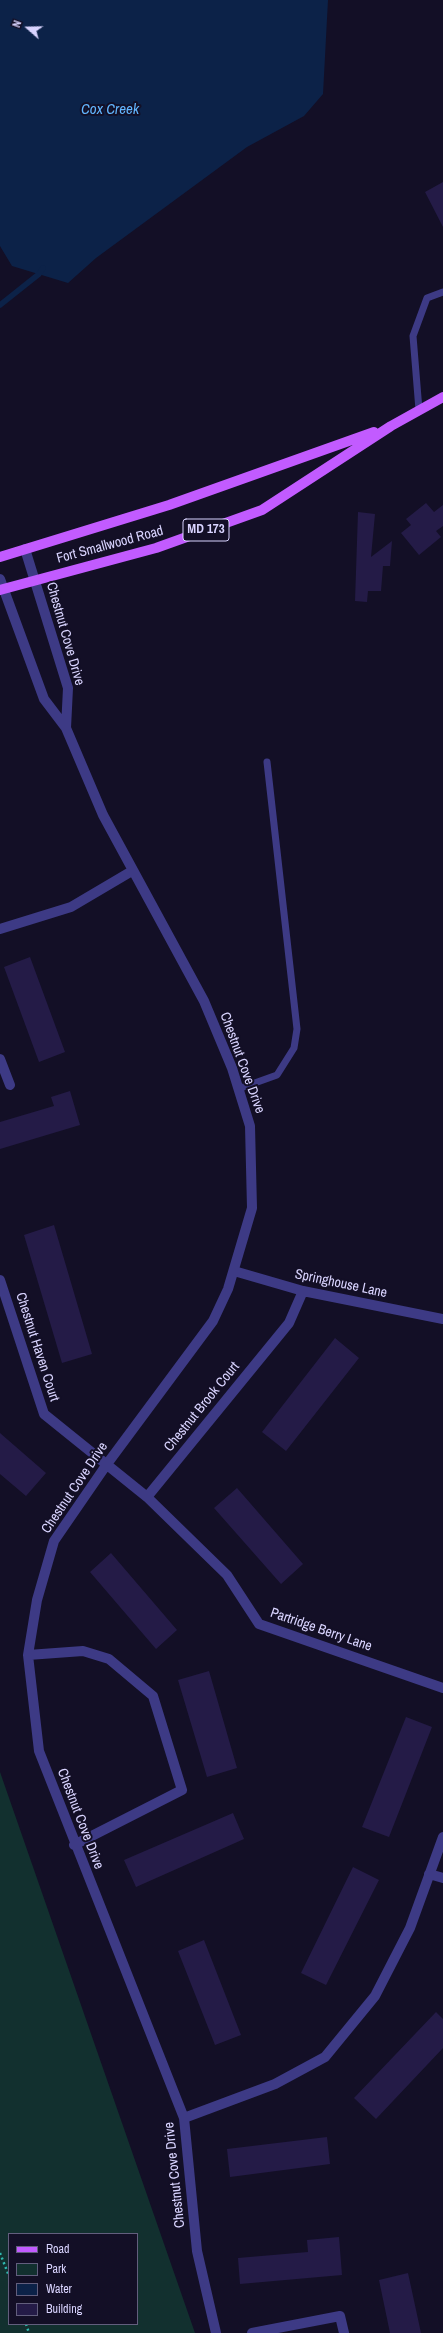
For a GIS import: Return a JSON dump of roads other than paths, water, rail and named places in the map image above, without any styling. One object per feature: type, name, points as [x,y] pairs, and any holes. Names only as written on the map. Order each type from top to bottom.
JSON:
[{"type":"main road","name":"Fort Smallwood Road","points":[[1,590],[156,548],[262,510],[391,426],[443,397]]},
{"type":"main road","name":"Fort Smallwood Road","points":[[0,557],[168,506],[391,426]]},
{"type":"street","name":"Chestnut Cove Drive","points":[[25,549],[68,688],[66,728]]},
{"type":"street","name":"Chestnut Cove Drive","points":[[0,579],[1,590],[44,699],[66,728],[103,815],[132,871],[204,1000],[238,1089],[250,1126],[252,1208],[234,1271],[213,1321],[107,1464],[54,1541],[36,1600],[28,1654],[39,1751],[74,1845],[184,2118],[197,2251],[216,2333]]},
{"type":"street","points":[[0,929],[71,907],[132,871]]},
{"type":"street","points":[[0,1059],[10,1085]]},
{"type":"street","name":"Springhouse Lane","points":[[234,1271],[303,1292],[443,1319]]},
{"type":"street","name":"Chestnut Haven Court","points":[[0,1280],[44,1414],[107,1464]]},
{"type":"street","name":"Chestnut Brook Court","points":[[147,1496],[289,1323],[303,1292]]},
{"type":"street","points":[[107,1464],[147,1496]]},
{"type":"street","name":"Partridge Berry Lane","points":[[147,1496],[227,1575],[259,1624],[443,1688]]},
{"type":"street","points":[[28,1654],[83,1651],[108,1659],[153,1696],[182,1790],[74,1845]]},
{"type":"street","points":[[184,2118],[275,2084],[325,2057],[375,1996],[410,1928],[443,1837]]},
{"type":"street","points":[[429,1874],[443,1878]]},
{"type":"street","points":[[252,2333],[340,2316],[344,2333]]},
{"type":"lane","points":[[418,410],[413,336],[427,298],[443,292]]},
{"type":"lane","points":[[238,1089],[278,1075],[294,1048],[298,1029],[267,762]]},
{"type":"water","name":"Cox Creek","points":[[0,0],[328,0],[323,94],[304,116],[247,147],[96,258],[68,283],[12,266],[0,246]]},
{"type":"waterway","name":"Cox Creek","points":[[0,305],[39,274],[43,268]]}]
